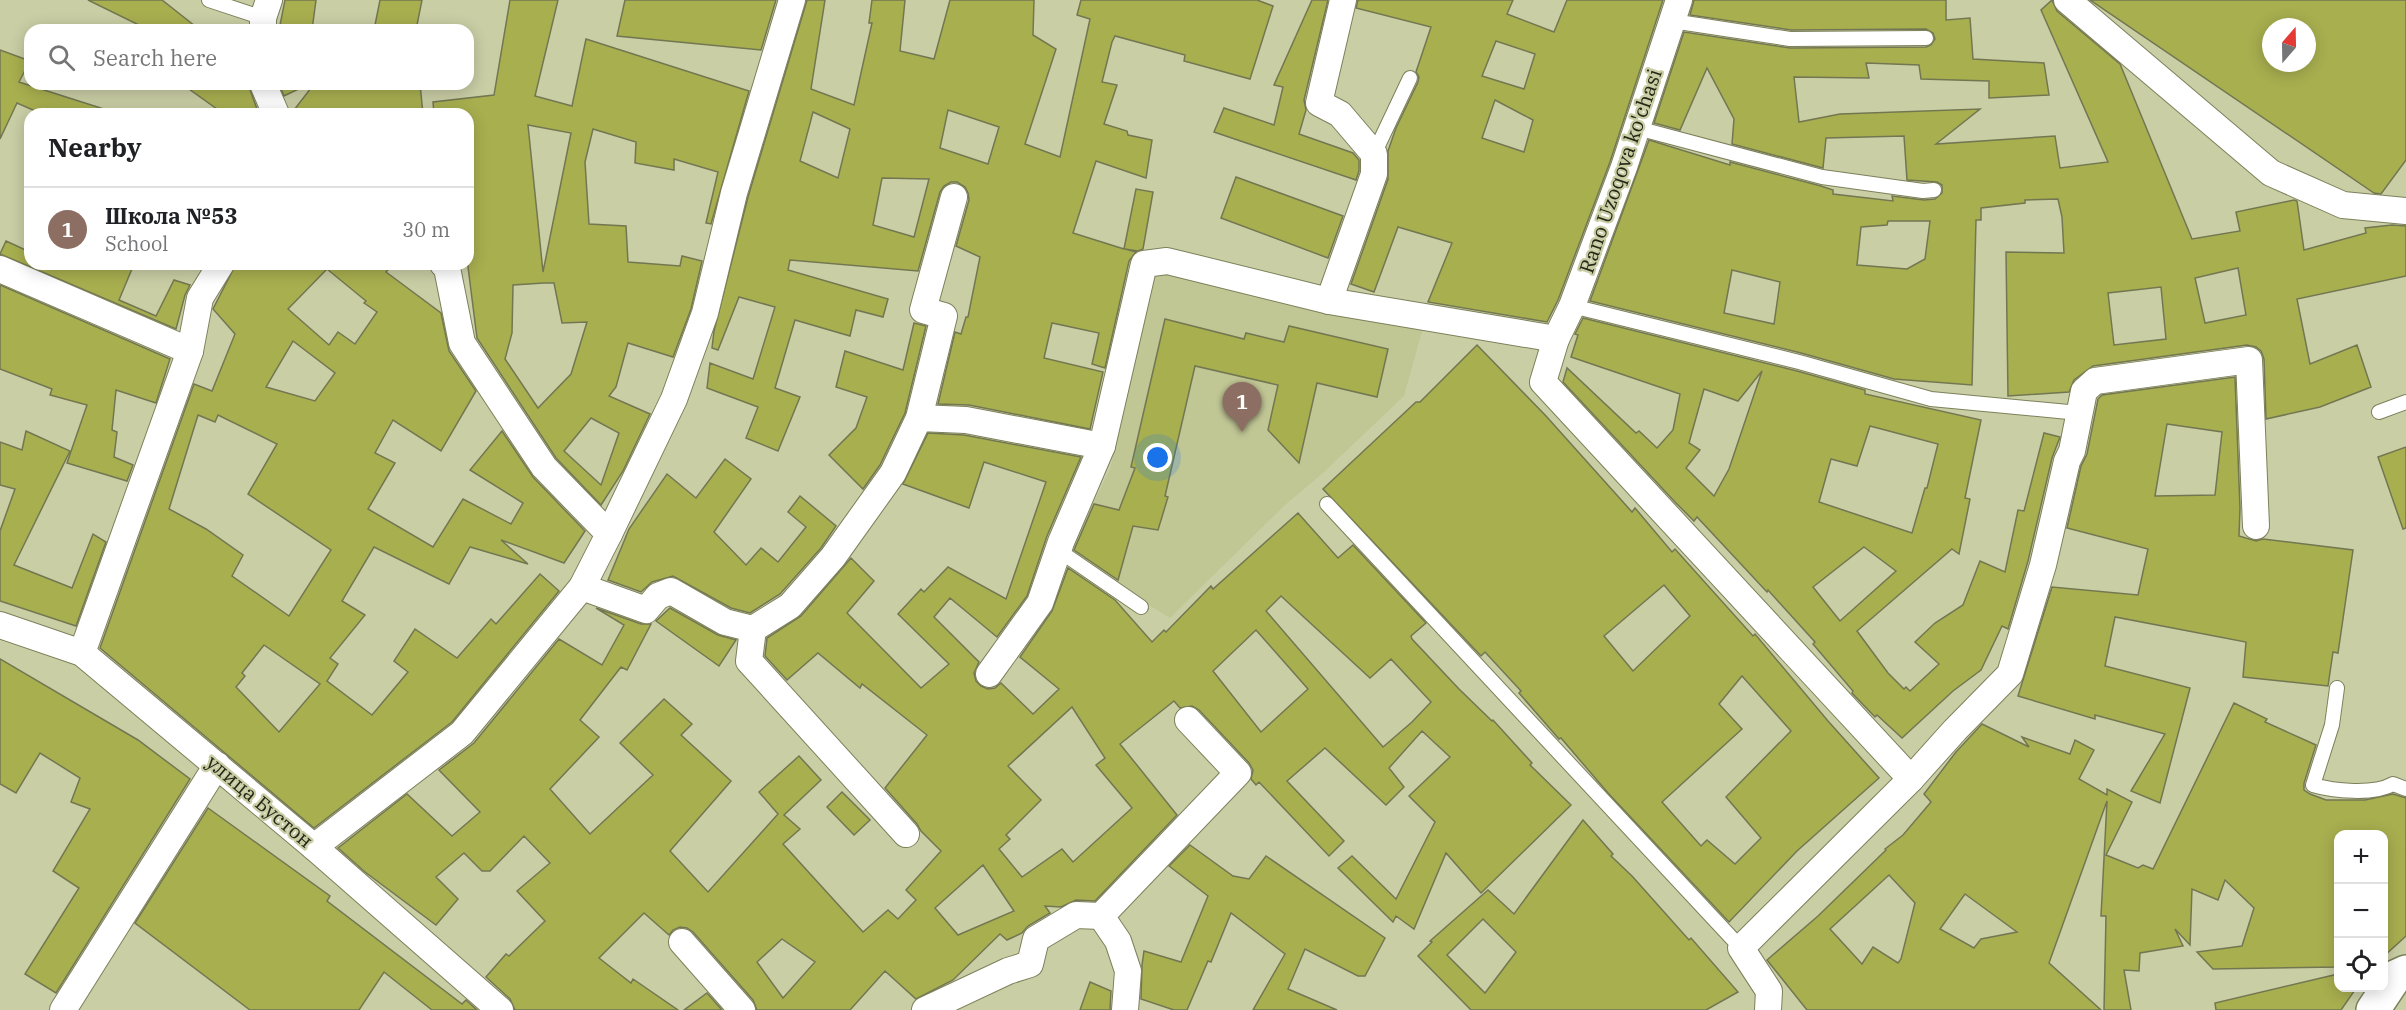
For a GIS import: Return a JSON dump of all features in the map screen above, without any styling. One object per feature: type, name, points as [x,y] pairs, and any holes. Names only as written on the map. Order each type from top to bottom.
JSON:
[{"type":"street","points":[[314,847],[462,733],[582,587],[674,399],[705,313],[734,193],[792,0]]},
{"type":"street","points":[[1329,302],[1374,174],[1374,154],[1340,114],[1319,103],[1343,0]]},
{"type":"street","points":[[2067,0],[2271,173],[2343,205],[2406,211]]},
{"type":"street","name":"Rano Uzoqova ko'chasi","points":[[1676,11],[1637,128],[1572,306],[1556,339],[1543,382],[1911,779]]},
{"type":"street","points":[[266,90],[273,108]]},
{"type":"street","points":[[582,587],[646,610],[658,596],[671,591],[725,622],[753,629],[790,606],[833,557],[893,473],[919,418],[944,316],[922,310],[954,197]]},
{"type":"street","points":[[989,674],[1040,603],[1058,550],[1102,446],[1144,264],[1167,261],[1329,302],[1556,339]]},
{"type":"street","points":[[0,269],[190,351]]},
{"type":"street","points":[[82,653],[190,351],[200,298],[217,270]]},
{"type":"street","points":[[447,270],[462,343],[544,467],[609,534]]},
{"type":"street","points":[[1768,1010],[1769,991],[1741,948],[1911,779],[1954,730],[2010,674],[2043,565],[2067,460],[2072,451],[2084,390],[2095,381],[2248,360],[2256,526]]},
{"type":"street","points":[[919,418],[966,420],[1102,446]]},
{"type":"street","name":"улица Бустон","points":[[0,625],[82,653],[314,847],[500,1010]]},
{"type":"street","points":[[753,629],[749,661],[906,834]]},
{"type":"street","points":[[925,1010],[1008,970],[1030,964],[1036,939],[1076,915],[1101,916],[1238,773],[1188,720]]},
{"type":"street","points":[[63,1010],[217,765]]},
{"type":"street","points":[[1101,916],[1118,940],[1128,971],[1125,1010]]},
{"type":"street","points":[[682,942],[742,1010]]},
{"type":"street","points":[[2373,1010],[2395,977],[2406,972]]},
{"type":"lane","points":[[209,0],[265,16]]},
{"type":"lane","points":[[1676,11],[1790,39],[1926,38]]},
{"type":"lane","points":[[1374,154],[1410,78]]},
{"type":"lane","points":[[1637,128],[1822,177],[1923,191],[1934,190]]},
{"type":"lane","points":[[1572,306],[1800,362],[1931,399],[2079,412]]},
{"type":"lane","points":[[2379,412],[2406,402]]},
{"type":"lane","points":[[1327,504],[1741,948]]},
{"type":"lane","points":[[1058,550],[1141,607]]},
{"type":"lane","points":[[2337,688],[2332,724],[2313,785],[2330,790],[2385,789],[2393,784],[2406,789]]},
{"type":"shaded area","points":[[1157,269],[1424,324],[1404,396],[1323,473],[1285,505],[1170,618],[1068,555],[1110,469]]},
{"type":"building","points":[[88,0],[162,0],[192,24],[137,24]]},
{"type":"building","points":[[285,0],[316,0],[313,24],[280,24]]},
{"type":"building","points":[[380,0],[422,0],[417,24],[375,24]]},
{"type":"building","points":[[510,0],[558,0],[535,96],[572,106],[586,39],[749,91],[711,224],[706,223],[718,172],[674,159],[674,170],[635,163],[636,142],[593,129],[585,162],[589,224],[626,226],[628,262],[680,266],[682,256],[702,261],[691,309],[673,357],[628,343],[616,387],[609,396],[650,414],[623,471],[601,505],[556,458],[477,338],[468,270],[474,270],[474,108],[434,108],[433,102],[494,95]],"holes":[[[528,125],[571,133],[543,272]],[[554,283],[562,323],[587,322],[571,374],[538,408],[505,359],[512,333],[513,285]],[[591,418],[619,433],[601,485],[564,451]]]},
{"type":"building","points":[[625,0],[776,0],[761,50],[617,36]]},
{"type":"building","points":[[807,0],[825,0],[811,89],[854,105],[872,23],[869,23],[872,0],[905,0],[900,51],[934,59],[950,0],[1034,0],[1033,35],[1056,49],[1025,144],[1060,157],[1090,19],[1077,15],[1081,0],[1257,0],[1273,6],[1250,79],[1184,61],[1185,55],[1115,36],[1112,42],[1102,82],[1117,85],[1104,124],[1127,131],[1128,135],[1152,140],[1146,178],[1096,161],[1073,233],[1124,249],[1136,189],[1153,192],[1143,249],[1138,251],[1125,249],[1136,252],[1129,261],[1105,368],[1092,364],[1099,333],[1052,323],[1044,358],[1103,372],[1090,429],[969,405],[938,404],[955,332],[961,334],[966,317],[968,317],[980,257],[956,246],[969,200],[965,187],[957,182],[951,182],[940,192],[918,271],[790,260],[788,270],[888,299],[883,317],[856,310],[850,336],[795,320],[775,388],[800,397],[778,451],[746,438],[758,407],[707,388],[710,363],[753,379],[775,307],[739,297],[718,350],[712,348],[714,331],[748,197]],"holes":[[[948,110],[999,127],[988,164],[940,148]],[[813,112],[850,129],[838,178],[800,161]],[[882,178],[929,179],[914,237],[873,225]]]},
{"type":"building","points":[[1312,0],[1328,0],[1304,100],[1306,110],[1299,134],[1353,153],[1359,160],[1356,180],[1214,132],[1224,108],[1274,125],[1283,87],[1274,85]]},
{"type":"building","points":[[1358,0],[1513,0],[1507,14],[1554,32],[1567,0],[1663,0],[1610,162],[1558,300],[1547,322],[1428,302],[1452,243],[1398,227],[1374,292],[1351,284],[1388,179],[1388,151],[1396,128],[1418,82],[1419,77],[1416,72],[1431,27],[1356,8]],"holes":[[[1496,41],[1535,54],[1524,89],[1482,76]],[[1495,100],[1533,120],[1524,152],[1482,138]]]},
{"type":"building","points":[[1694,0],[1946,0],[1946,20],[1970,18],[1973,59],[2044,63],[2049,95],[1989,98],[1989,81],[1921,79],[1919,65],[1866,63],[1869,78],[1794,77],[1799,122],[1840,114],[1980,109],[1936,144],[2055,136],[2060,168],[2108,162],[2041,10],[2052,0],[2057,11],[2120,64],[2192,239],[2240,231],[2236,212],[2294,200],[2297,201],[2304,250],[2366,233],[2365,228],[2406,226],[2406,276],[2297,299],[2310,364],[2357,345],[2371,387],[2320,407],[2266,419],[2264,359],[2261,351],[2247,345],[2093,366],[2074,380],[2069,392],[2008,396],[2006,252],[2064,253],[2062,217],[2058,199],[2025,200],[2025,203],[1981,208],[1981,220],[1976,220],[1972,385],[1894,379],[1801,353],[1590,301],[1649,140],[1730,165],[1730,162],[1821,186],[1833,190],[1833,194],[1893,201],[1892,196],[1924,200],[1935,199],[1942,193],[1942,185],[1937,182],[1907,180],[1904,136],[1826,138],[1823,168],[1732,144],[1734,119],[1707,68],[1680,130],[1654,123],[1684,32],[1790,48],[1926,47],[1931,45],[1935,39],[1933,33],[1926,29],[1791,30],[1690,15]],"holes":[[[1888,221],[1930,221],[1925,259],[1907,269],[1857,265],[1861,227],[1887,225]],[[2238,268],[2246,315],[2205,323],[2195,278]],[[1732,270],[1780,282],[1774,324],[1724,313]],[[2161,287],[2166,339],[2114,345],[2108,293]]]},
{"type":"building","points":[[2090,0],[2406,0],[2406,160],[2381,194],[2374,193]]},
{"type":"building","points":[[0,50],[24,59],[24,72],[19,82],[24,84],[24,90],[44,90],[101,108],[28,108],[17,103],[0,139]]},
{"type":"building","points":[[190,90],[250,90],[257,108],[216,108]]},
{"type":"building","points":[[282,90],[296,90],[284,96]]},
{"type":"building","points":[[309,90],[421,90],[422,108],[296,108]]},
{"type":"building","points":[[1236,177],[1343,216],[1328,258],[1221,218]]},
{"type":"building","points":[[6,241],[24,249],[24,264],[0,254]]},
{"type":"building","points":[[38,270],[132,270],[119,300],[156,316],[174,280],[190,285],[176,329]]},
{"type":"building","points":[[233,270],[326,270],[288,309],[329,345],[338,332],[355,344],[377,312],[328,270],[388,270],[386,272],[441,313],[449,351],[476,391],[441,451],[393,420],[375,453],[395,463],[368,509],[433,547],[463,499],[511,524],[523,503],[470,470],[502,431],[533,477],[585,531],[564,563],[501,540],[528,564],[470,547],[449,584],[374,547],[342,601],[365,615],[330,658],[338,664],[327,681],[372,715],[408,672],[394,661],[415,629],[457,658],[491,619],[496,624],[540,574],[559,591],[452,722],[314,828],[100,648],[194,384],[212,391],[235,334],[213,309]],"holes":[[[293,341],[335,373],[315,401],[266,387]],[[198,415],[215,422],[218,415],[277,444],[248,494],[331,550],[289,616],[232,576],[243,555],[206,529],[169,509]],[[264,645],[320,684],[279,732],[236,687],[245,676],[242,673]]]},
{"type":"building","points":[[0,285],[170,359],[156,403],[116,390],[112,430],[117,432],[114,457],[133,465],[127,481],[67,463],[87,405],[50,395],[52,389],[0,369]]},
{"type":"building","points":[[1583,318],[1797,371],[1865,390],[1865,394],[1981,420],[1965,498],[1970,499],[1959,554],[1952,549],[1857,631],[1888,673],[1904,689],[1906,687],[1910,691],[1939,664],[1915,642],[1935,623],[1963,605],[1980,561],[2005,572],[2018,510],[2024,511],[2044,433],[2060,437],[2052,458],[2028,561],[2008,629],[2002,626],[1981,670],[1953,691],[1902,738],[1877,715],[1875,717],[1852,693],[1853,691],[1813,644],[1815,642],[1768,590],[1767,592],[1697,517],[1694,521],[1675,502],[1563,382],[1567,368],[1636,433],[1639,431],[1657,448],[1673,430],[1680,394],[1571,357],[1578,335],[1575,334]],"holes":[[[1762,371],[1729,469],[1714,496],[1686,468],[1700,450],[1689,443],[1704,389],[1738,401]],[[1870,426],[1938,444],[1912,533],[1819,502],[1831,459],[1857,466]],[[1864,547],[1896,571],[1840,621],[1813,587]]]},
{"type":"building","points":[[1165,319],[1244,339],[1246,333],[1284,342],[1289,326],[1388,349],[1377,397],[1317,383],[1299,463],[1268,430],[1278,385],[1195,366],[1165,496],[1168,497],[1158,530],[1133,526],[1118,580],[1074,550],[1094,504],[1119,510],[1135,468],[1131,467]]},
{"type":"building","points":[[914,323],[926,326],[905,413],[880,465],[863,489],[829,455],[856,428],[867,397],[836,387],[845,351],[903,370]]},
{"type":"building","points":[[1477,345],[1546,416],[1632,512],[1635,508],[1672,552],[1675,549],[1753,636],[1755,634],[1879,778],[1797,851],[1729,922],[1608,793],[1561,738],[1559,739],[1519,693],[1521,691],[1485,652],[1481,656],[1323,489],[1416,402],[1420,402]],"holes":[[[1664,585],[1690,616],[1633,671],[1604,636]],[[1742,676],[1791,731],[1726,797],[1761,838],[1735,864],[1707,840],[1701,846],[1662,802],[1742,729],[1719,704]]]},
{"type":"building","points":[[2235,377],[2239,536],[2256,541],[2263,539],[2353,550],[2338,653],[2333,652],[2328,686],[2243,677],[2246,642],[2115,617],[2105,666],[2190,688],[2160,803],[2131,791],[2165,734],[2095,715],[2095,719],[2018,696],[2052,587],[2138,595],[2148,549],[2067,528],[2081,466],[2087,454],[2098,399],[2102,395]],"holes":[[[2167,424],[2222,432],[2215,495],[2155,496]]]},
{"type":"building","points":[[26,431],[70,451],[14,565],[72,588],[93,534],[106,542],[76,626],[0,601],[0,531],[15,489],[0,485],[0,442],[22,450]]},
{"type":"building","points":[[928,433],[964,435],[1081,457],[1047,536],[1027,596],[997,637],[950,598],[934,617],[979,662],[974,673],[976,681],[981,686],[988,689],[995,688],[1001,683],[1033,714],[1059,689],[1020,657],[1052,611],[1068,568],[1115,600],[1152,642],[1164,630],[1166,632],[1211,586],[1213,589],[1298,513],[1338,558],[1353,545],[1426,623],[1411,636],[1412,639],[1459,689],[1493,720],[1532,763],[1530,765],[1571,805],[1481,893],[1446,853],[1414,929],[1396,916],[1393,922],[1338,868],[1352,856],[1396,899],[1435,822],[1409,796],[1450,757],[1422,731],[1389,768],[1404,787],[1386,805],[1325,748],[1287,781],[1344,841],[1329,856],[1259,782],[1256,785],[1251,779],[1253,770],[1249,763],[1199,710],[1192,706],[1180,708],[1174,701],[1120,744],[1177,815],[1095,901],[1076,900],[1061,907],[1045,906],[1050,913],[1028,926],[1022,933],[1007,940],[1000,934],[953,980],[916,999],[885,971],[850,1010],[757,1010],[753,1000],[693,932],[680,927],[669,935],[644,913],[599,958],[631,983],[633,979],[678,1010],[515,1010],[510,999],[486,977],[506,954],[509,956],[545,921],[517,891],[550,863],[524,836],[490,871],[482,871],[464,853],[436,877],[458,899],[436,925],[365,872],[338,848],[407,794],[452,836],[480,812],[439,770],[474,743],[559,639],[602,665],[624,625],[596,608],[641,624],[651,624],[627,670],[621,667],[580,720],[599,737],[550,789],[590,834],[653,775],[620,743],[664,699],[692,724],[681,735],[731,781],[670,851],[708,892],[778,814],[759,792],[799,756],[821,780],[784,815],[800,829],[783,844],[863,932],[888,910],[898,919],[916,900],[906,890],[941,851],[885,788],[927,735],[862,684],[860,688],[818,653],[787,680],[765,656],[767,638],[801,616],[851,558],[874,581],[847,613],[921,688],[949,664],[898,614],[921,589],[924,592],[948,567],[1006,599],[1046,482],[984,462],[969,508],[903,484]],"holes":[[[1281,596],[1370,678],[1391,659],[1431,702],[1383,747],[1266,611]],[[1256,630],[1308,689],[1261,732],[1213,671]],[[1072,707],[1105,758],[1096,765],[1132,808],[1073,862],[1062,849],[1022,877],[999,849],[1010,839],[1006,835],[1041,800],[1008,766]],[[983,865],[1014,911],[958,935],[935,908]],[[782,939],[815,962],[783,998],[757,962]]]},
{"type":"building","points":[[2406,447],[2406,528],[2403,529],[2378,457]]},
{"type":"building","points":[[725,459],[751,479],[714,532],[746,565],[761,548],[778,562],[806,527],[788,512],[800,496],[836,526],[821,548],[780,594],[750,613],[731,608],[673,576],[652,582],[641,592],[608,580],[629,529],[667,474],[696,498]]},
{"type":"building","points":[[670,608],[718,635],[736,640],[719,666],[656,621]]},
{"type":"building","points":[[0,659],[138,740],[190,779],[56,993],[25,974],[79,888],[53,871],[90,809],[71,802],[80,778],[40,753],[16,793],[0,784]]},
{"type":"building","points":[[2234,703],[2267,719],[2265,722],[2316,745],[2304,783],[2304,790],[2310,794],[2326,800],[2365,800],[2393,794],[2406,798],[2406,936],[2388,952],[2388,830],[2334,830],[2334,967],[2213,969],[2197,952],[2242,946],[2254,908],[2225,880],[2218,900],[2192,889],[2190,945],[2175,929],[2183,946],[2140,953],[2139,971],[2124,970],[2131,1010],[2104,1010],[2106,916],[2101,916],[2107,801],[2049,963],[2101,1010],[1807,1010],[1767,960],[1818,916],[1885,849],[1903,835],[1931,802],[1924,794],[1956,752],[1982,724],[2029,747],[2022,737],[2070,754],[2075,740],[2094,750],[2079,779],[2107,795],[2107,789],[2132,802],[2106,855],[2138,868],[2143,865],[2153,869]],"holes":[[[1889,875],[1915,903],[1898,963],[1873,947],[1862,964],[1830,929]],[[1965,894],[2017,932],[1981,939],[1974,948],[1940,929]]]},
{"type":"building","points":[[842,792],[870,820],[854,835],[827,807]]},
{"type":"building","points":[[208,808],[330,896],[327,901],[462,1004],[466,1000],[477,1010],[432,1010],[384,972],[359,1010],[250,1010],[135,923]]},
{"type":"building","points":[[1583,820],[1613,854],[1611,856],[1689,940],[1691,938],[1738,992],[1706,1010],[1471,1010],[1418,956],[1432,942],[1430,941],[1488,890],[1514,914]],"holes":[[[1483,919],[1516,952],[1485,993],[1447,955]]]},
{"type":"building","points":[[1190,845],[1233,876],[1249,879],[1266,856],[1385,938],[1365,976],[1358,976],[1305,949],[1288,989],[1337,1010],[1253,1010],[1285,954],[1231,913],[1211,962],[1208,961],[1187,1010],[1174,1010],[1141,999],[1144,951],[1181,962],[1208,896],[1169,866]]},
{"type":"building","points":[[2334,975],[2334,992],[2354,992],[2341,1010],[2216,1010],[2215,1003]]},
{"type":"building","points":[[1090,982],[1111,991],[1110,1010],[1080,1010]]},
{"type":"building","points":[[707,993],[722,1010],[684,1010]]},
{"type":"place","name":"Школа №53","points":[[1242,432]]}]
